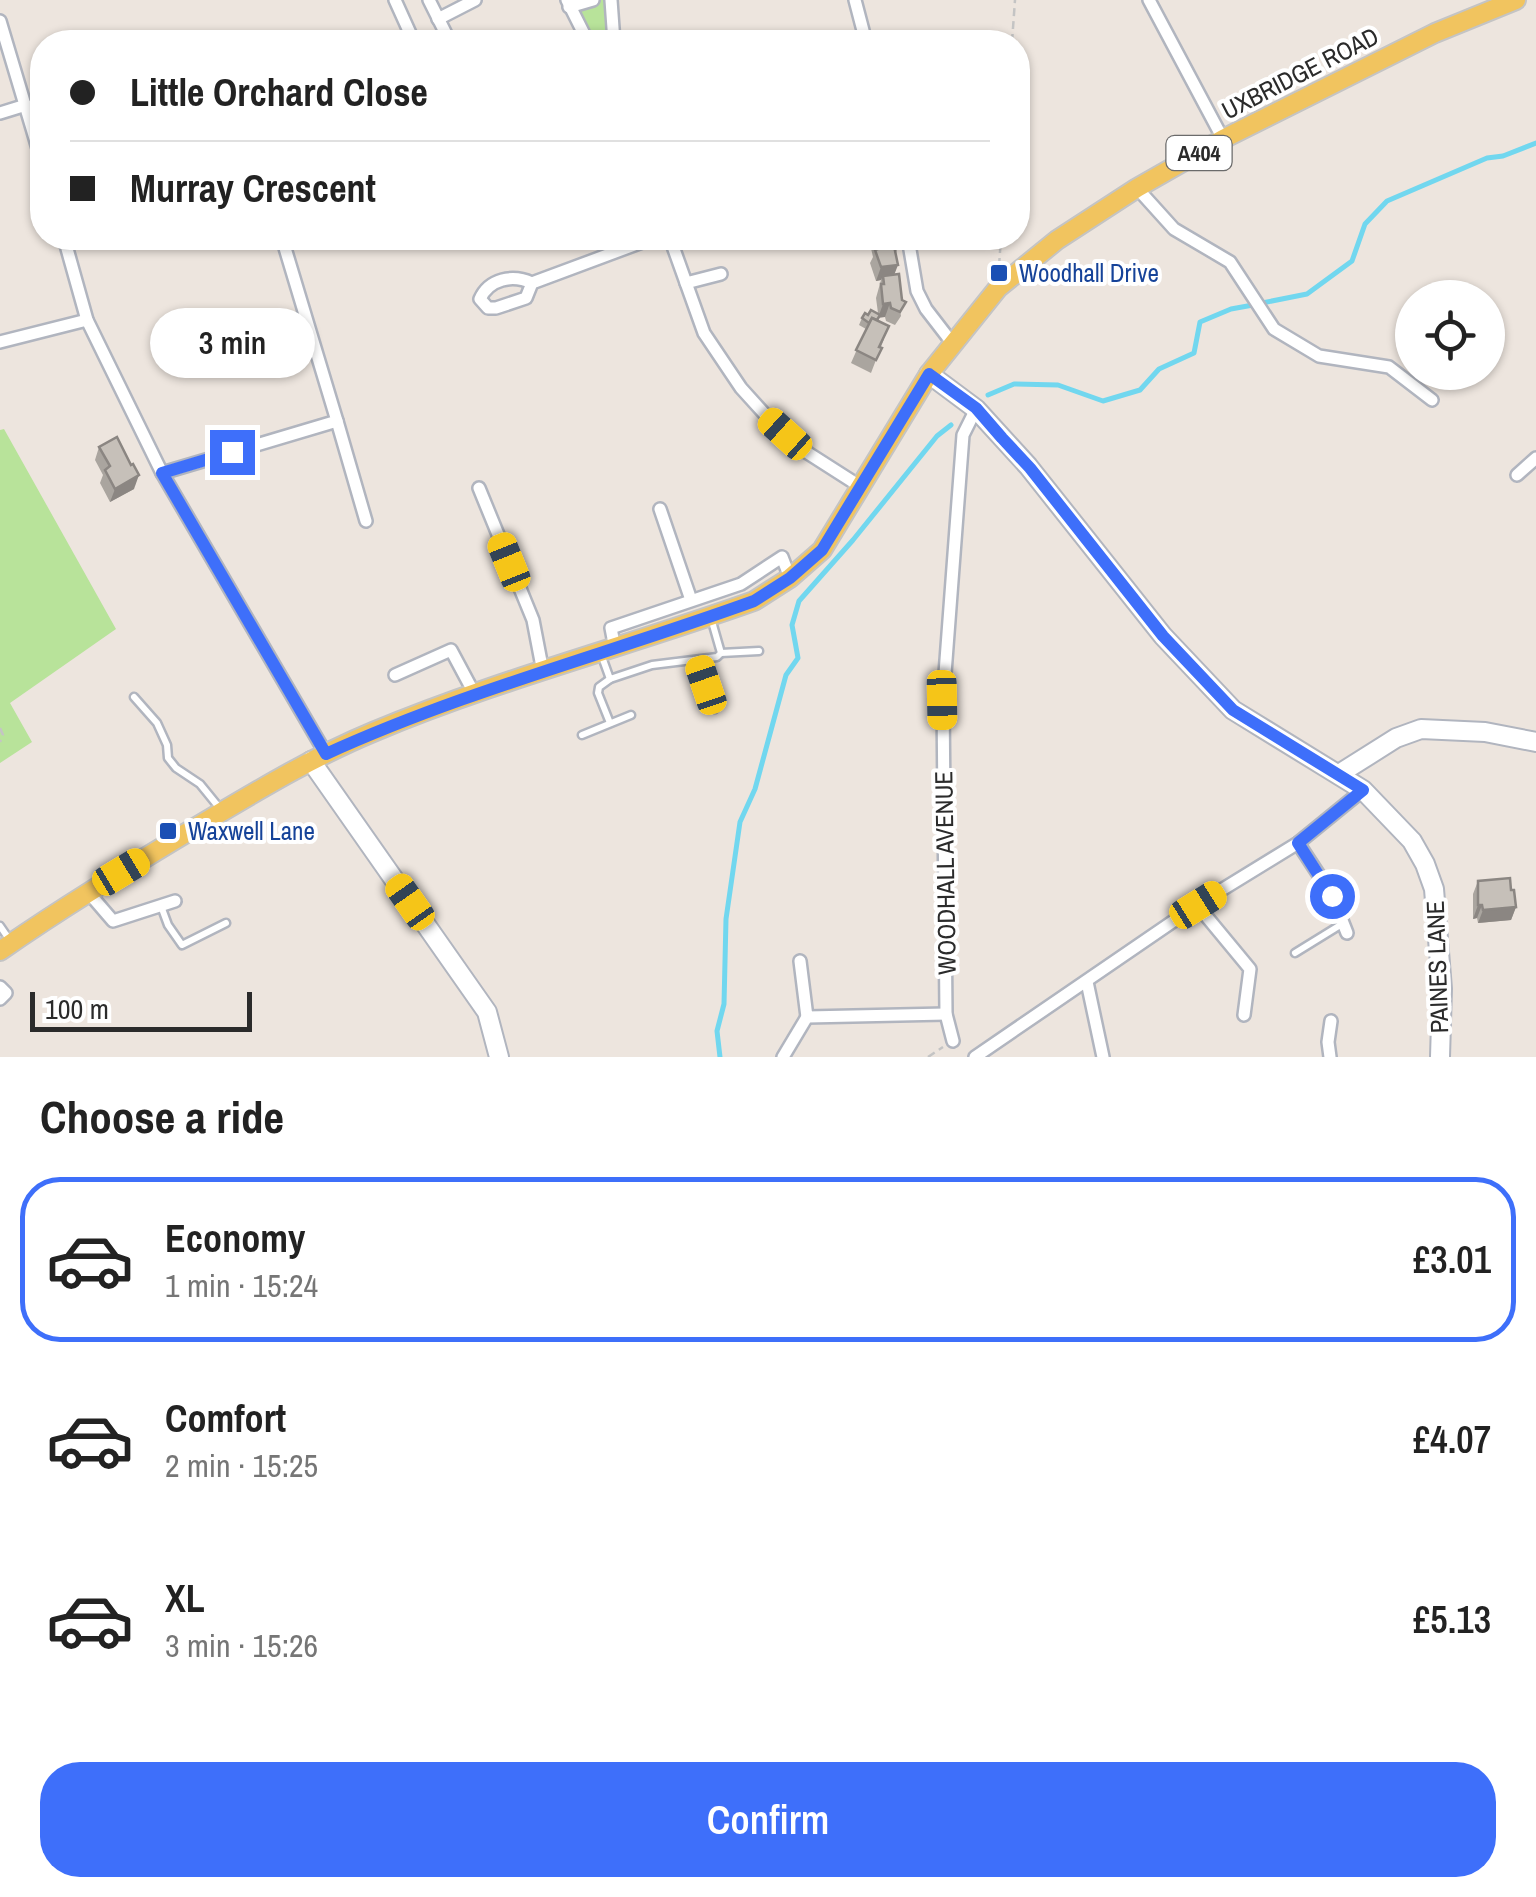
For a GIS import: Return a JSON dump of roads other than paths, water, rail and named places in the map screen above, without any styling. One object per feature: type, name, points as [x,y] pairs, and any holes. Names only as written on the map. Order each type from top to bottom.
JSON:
[{"type":"main road","name":"UXBRIDGE ROAD","points":[[6,947],[88,892],[222,812],[373,732],[474,694],[754,601],[790,578],[822,550],[929,374],[998,288],[1056,240],[1136,188],[1223,139],[1435,33],[1525,2]]},
{"type":"street","points":[[395,0],[409,30]]},
{"type":"street","points":[[428,0],[444,30]]},
{"type":"street","points":[[438,19],[476,0]]},
{"type":"street","points":[[582,30],[568,3],[593,0]]},
{"type":"street","points":[[611,0],[613,30]]},
{"type":"street","points":[[855,0],[863,30]]},
{"type":"street","points":[[1149,0],[1223,139]]},
{"type":"street","points":[[0,21],[30,116]]},
{"type":"street","points":[[0,113],[28,108]]},
{"type":"street","points":[[1136,188],[1174,229],[1230,262],[1274,330],[1319,356],[1389,367],[1432,400]]},
{"type":"street","points":[[67,250],[87,320],[162,473],[318,758],[487,1012],[499,1057]]},
{"type":"street","points":[[286,250],[366,521]]},
{"type":"street","points":[[532,282],[619,250]]},
{"type":"street","points":[[674,250],[704,333],[741,388],[800,448],[861,487]]},
{"type":"street","points":[[910,250],[917,291],[953,344]]},
{"type":"street","points":[[686,284],[721,274]]},
{"type":"street","points":[[0,342],[87,320]]},
{"type":"street","name":"PAINES LANE","points":[[929,374],[976,408],[1030,468],[1163,636],[1233,710],[1363,790],[1412,841],[1434,889],[1442,989],[1440,1057]]},
{"type":"street","name":"WOODHALL AVENUE","points":[[953,1041],[946,1014],[942,700],[963,434],[976,408]]},
{"type":"street","points":[[162,473],[337,422]]},
{"type":"street","points":[[1517,475],[1536,458]]},
{"type":"street","points":[[479,488],[533,620],[543,672]]},
{"type":"street","points":[[660,509],[691,600]]},
{"type":"street","points":[[608,651],[612,628],[741,584],[782,557],[790,578]]},
{"type":"street","points":[[395,675],[452,650],[474,694]]},
{"type":"street","points":[[1338,774],[1396,738],[1420,729],[1484,732],[1536,742]]},
{"type":"street","points":[[975,1057],[1198,905],[1298,843],[1363,790]]},
{"type":"street","points":[[1298,843],[1332,896],[1345,928]]},
{"type":"street","points":[[88,892],[113,921],[176,902]]},
{"type":"street","points":[[1198,905],[1250,969],[1244,1015]]},
{"type":"street","points":[[783,1057],[807,1016],[800,961]]},
{"type":"street","points":[[1087,982],[1103,1057]]},
{"type":"street","points":[[0,987],[6,994],[0,999]]},
{"type":"street","points":[[807,1016],[946,1014]]},
{"type":"street","points":[[1330,1057],[1331,1021]]},
{"type":"lane","points":[[711,617],[720,653]]},
{"type":"lane","points":[[610,723],[598,694],[610,679],[652,666],[759,650]]},
{"type":"lane","points":[[608,651],[610,679]]},
{"type":"lane","points":[[698,661],[714,708]]},
{"type":"lane","points":[[134,697],[157,723],[168,758],[200,784],[222,812]]},
{"type":"lane","points":[[582,734],[632,715]]},
{"type":"lane","points":[[161,906],[182,945],[226,923]]},
{"type":"lane","points":[[0,926],[6,947]]},
{"type":"lane","points":[[1295,953],[1345,928]]},
{"type":"waterway","points":[[1262,303],[1307,294],[1352,261],[1365,224],[1387,201],[1487,158],[1536,143]]},
{"type":"waterway","points":[[988,395],[1014,384],[1058,385],[1103,401],[1140,390],[1159,369],[1194,353],[1200,322],[1253,305]]},
{"type":"waterway","points":[[720,1057],[717,1031],[724,1004],[726,919],[740,822],[755,789],[786,675],[798,658],[792,625],[799,601],[937,436],[951,425]]},
{"type":"place","name":"Woodhall Drive","points":[[999,273]]},
{"type":"place","name":"Waxwell Lane","points":[[168,831]]}]
